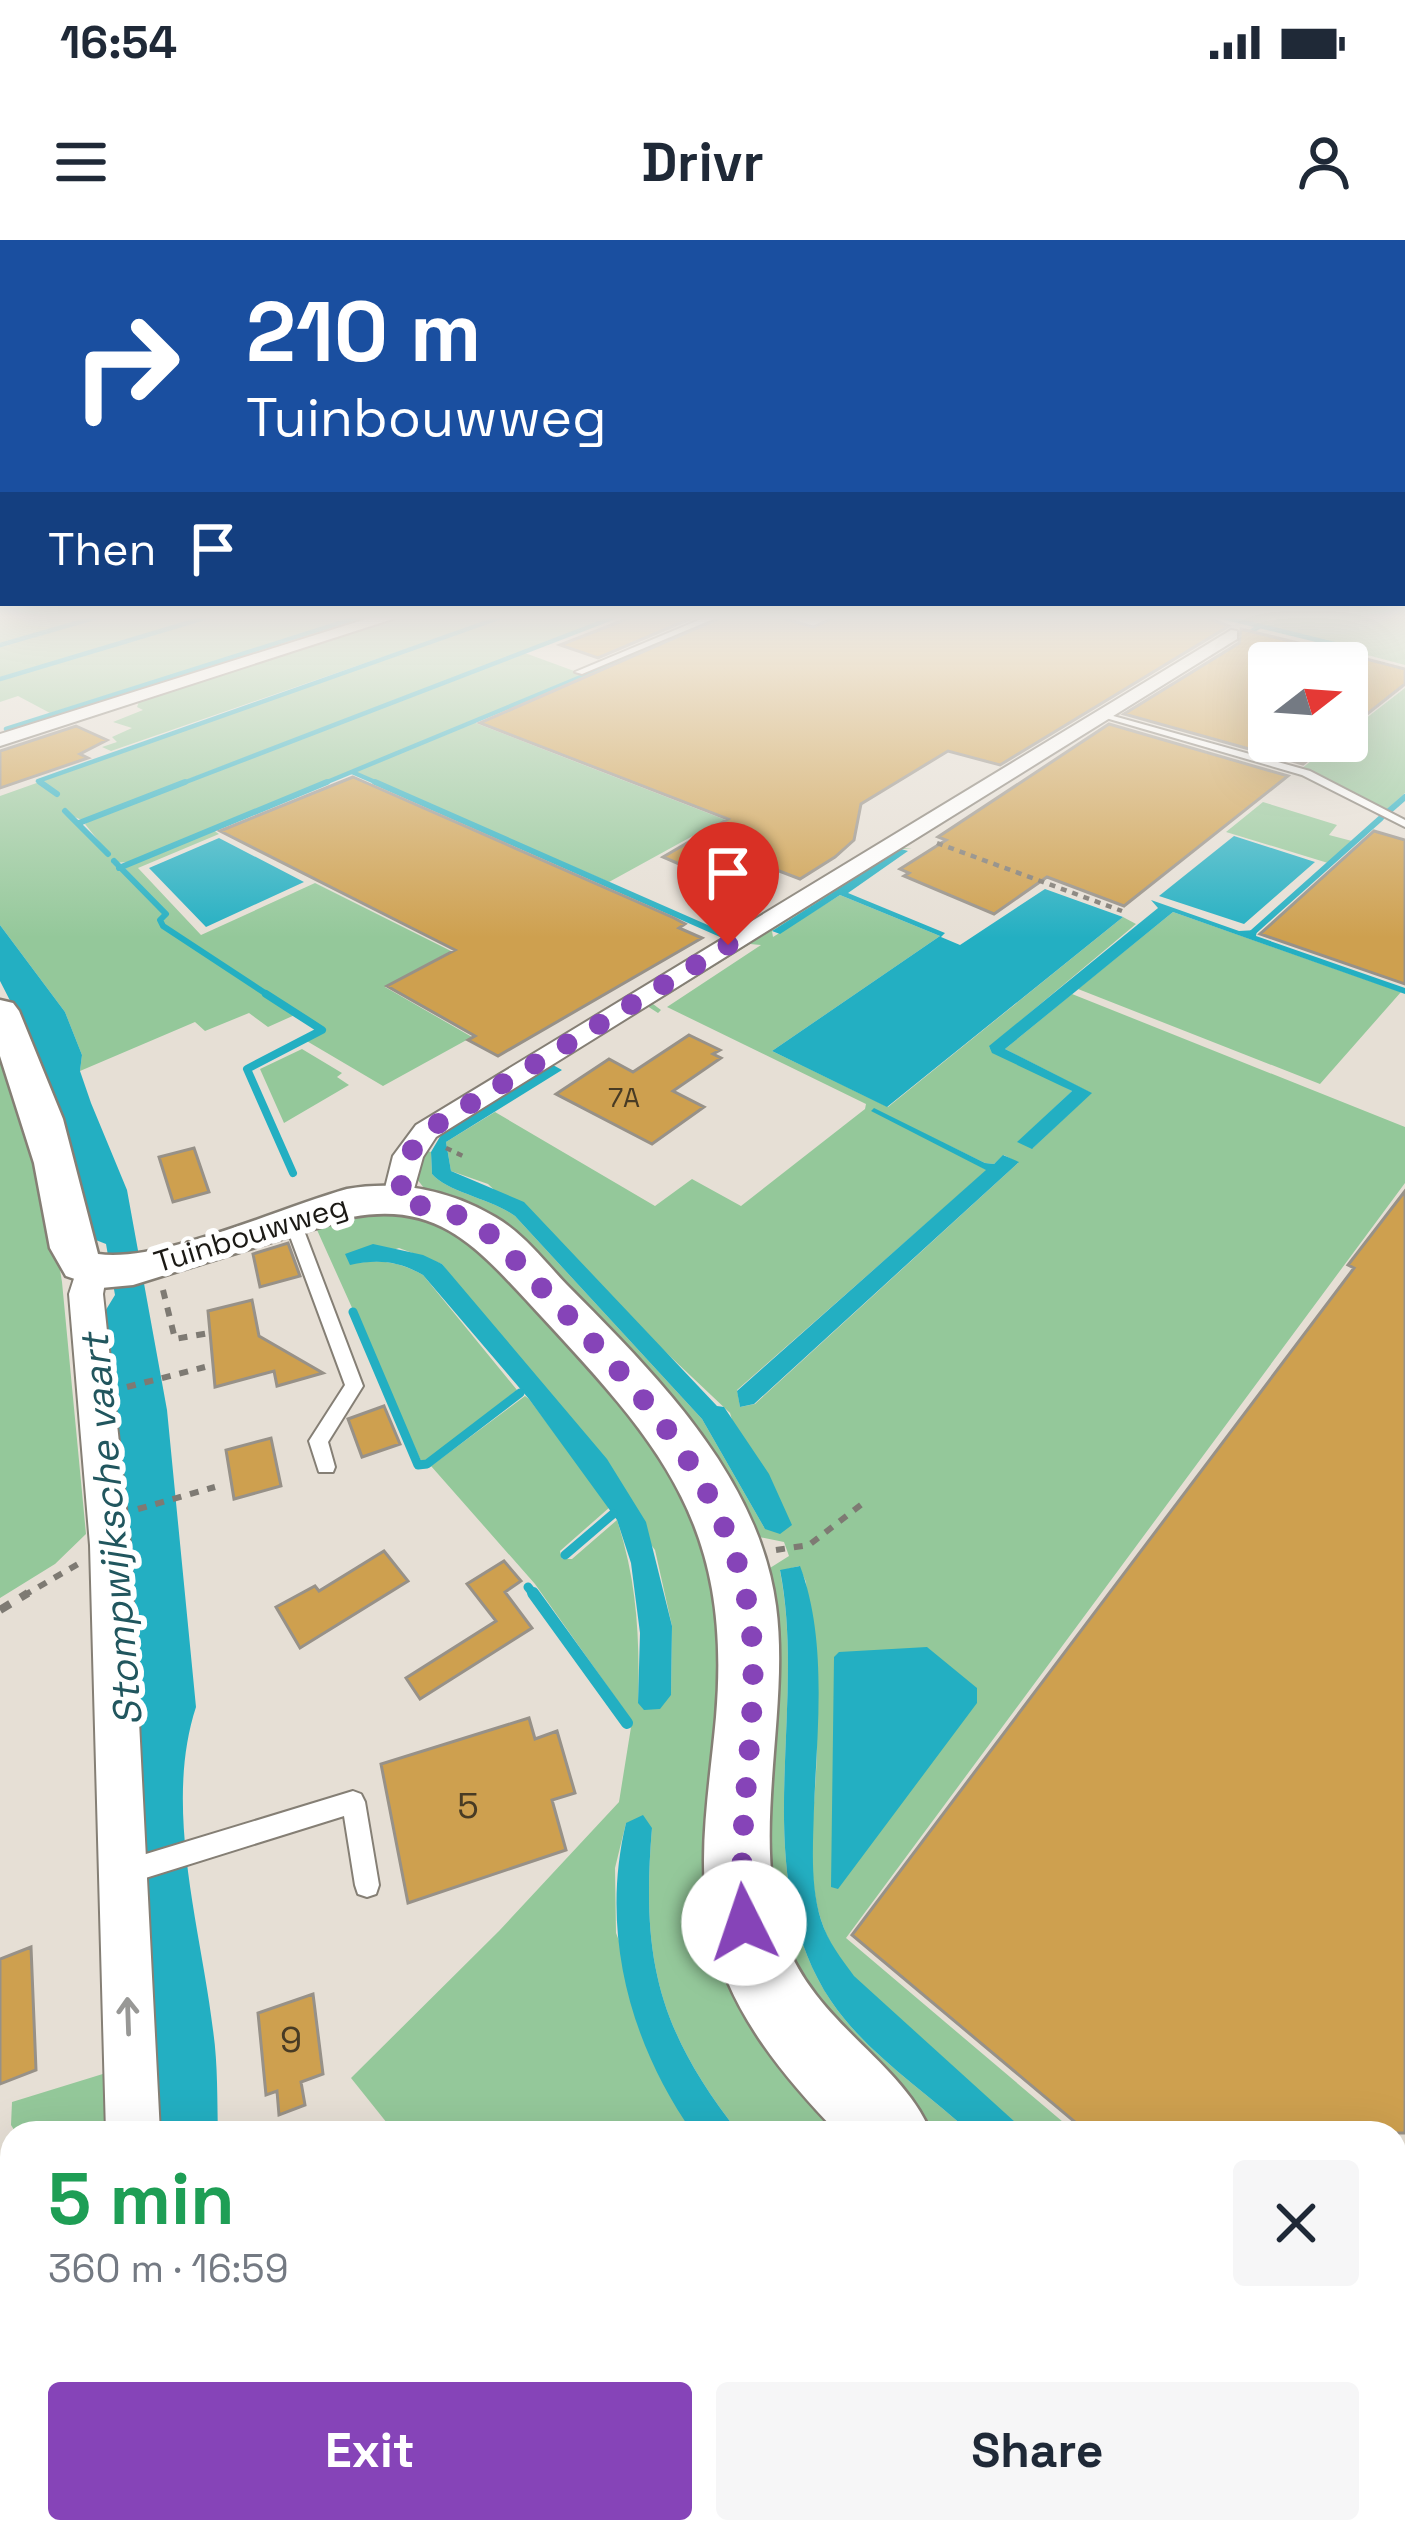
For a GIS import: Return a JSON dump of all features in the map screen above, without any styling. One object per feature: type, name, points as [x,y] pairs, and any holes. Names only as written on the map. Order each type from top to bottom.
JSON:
[{"type":"street","points":[[1,739],[54,722]]},
{"type":"street","name":"Tuinbouwweg","points":[[98,1272],[155,1264],[242,1240],[344,1203],[398,1200],[408,1156],[426,1131],[911,833],[1103,722]]},
{"type":"street","points":[[0,1011],[23,1060],[77,1256],[98,1272],[86,1294],[116,1529],[132,1870],[133,2121]]},
{"type":"street","points":[[398,1200],[465,1217],[494,1237],[650,1409],[700,1473],[737,1556],[750,1613],[753,1670],[740,1877],[744,1923],[759,1969],[783,2014],[815,2056],[880,2121]]},
{"type":"lane","points":[[1131,722],[1306,773],[1405,824]]},
{"type":"lane","points":[[292,1220],[354,1386],[319,1441],[326,1467]]},
{"type":"lane","points":[[132,1870],[352,1802],[367,1886]]},
{"type":"path","points":[[911,833],[1122,911]]},
{"type":"path","points":[[449,1149],[464,1157]]},
{"type":"path","points":[[155,1264],[175,1339],[208,1334]]},
{"type":"path","points":[[112,1391],[205,1366]]},
{"type":"path","points":[[0,1610],[116,1529],[177,1498],[215,1487]]},
{"type":"path","points":[[737,1556],[809,1545],[867,1500]]},
{"type":"green space","points":[[114,722],[194,722],[111,751],[102,747],[117,742],[112,737],[132,728]]},
{"type":"green space","points":[[207,722],[337,722],[82,820],[62,812],[109,854],[85,824],[91,820],[345,722],[474,722],[798,848],[742,841],[709,827],[609,882],[351,771],[129,862],[112,863],[153,901],[124,867],[213,830],[219,834],[138,868],[201,935],[315,883],[451,951],[385,987],[472,1037],[383,1086],[305,1040],[321,1029],[297,1014],[268,1027],[249,1013],[205,1031],[195,1022],[80,1071],[82,1055],[65,1012],[0,925],[0,796]]},
{"type":"green space","points":[[1368,722],[1405,722],[1405,793],[1385,811],[1301,769],[1310,762],[1368,762]]},
{"type":"green space","points":[[1263,802],[1337,825],[1329,835],[1352,841],[1328,863],[1226,832]]},
{"type":"green space","points":[[895,847],[912,849],[901,849],[772,931],[773,937],[840,895],[940,936],[772,1051],[888,1107],[1123,917],[1136,924],[989,1047],[1072,1091],[1018,1142],[1033,1148],[1091,1093],[1005,1049],[1072,994],[1405,1127],[1405,1183],[846,1938],[1062,2121],[1012,2121],[893,2019],[831,1944],[821,1920],[812,1868],[817,1718],[806,1582],[799,1566],[780,1571],[787,1625],[784,1791],[791,1899],[806,1951],[845,2020],[957,2121],[920,2121],[851,2058],[772,1926],[762,1573],[789,1556],[784,1542],[749,1535],[505,1226],[481,1209],[424,1188],[413,1174],[421,1149],[431,1152],[432,1174],[439,1180],[515,1216],[702,1419],[765,1529],[730,1413],[488,1184],[451,1171],[446,1142],[495,1112],[655,1206],[692,1179],[741,1206],[865,1109],[866,1104],[667,1007],[761,945],[750,944],[653,1004],[661,1010],[658,1013],[644,1004]],"holes":[[[873,1109],[994,1164],[1004,1155],[1018,1163],[755,1404],[740,1407],[737,1390],[987,1170]]]},
{"type":"green space","points":[[1173,912],[1401,992],[1320,1084],[1078,989]]},
{"type":"green space","points":[[0,1047],[40,1146],[62,1282],[86,1534],[55,1564],[0,1598]]},
{"type":"green space","points":[[302,1049],[342,1073],[337,1077],[349,1085],[284,1123],[260,1069]]},
{"type":"green space","points":[[374,1212],[413,1215],[472,1236],[657,1439],[724,1582],[721,1844],[849,2121],[730,2121],[690,2060],[661,1991],[650,1916],[652,1828],[626,1823],[615,1868],[616,1933],[688,2121],[385,2121],[351,2078],[499,1931],[619,1802],[632,1721],[535,1584],[431,1466],[525,1396],[610,1507],[560,1551],[562,1559],[572,1559],[617,1520],[636,1610],[638,1702],[671,1695],[672,1626],[655,1550],[442,1264],[399,1248],[350,1264],[388,1262],[423,1275],[517,1390],[430,1459],[421,1461],[313,1221]]},
{"type":"green space","points":[[106,2073],[108,2121],[11,2121],[12,2102]]},
{"type":"water","points":[[1234,836],[1315,862],[1244,924],[1159,896]]},
{"type":"water","points":[[219,838],[304,882],[206,927],[149,868]]},
{"type":"water","points":[[901,849],[908,851],[848,893],[945,933],[941,937],[960,945],[1045,889],[1123,917],[887,1107],[772,1051],[940,936],[840,895],[780,934],[772,931]]},
{"type":"water","points":[[1151,900],[1239,931],[1257,930],[1256,936],[1405,988],[1405,994],[1173,912],[1005,1049],[1092,1093],[1032,1149],[1017,1142],[1072,1091],[992,1053],[989,1046],[1158,908]]},
{"type":"water","points":[[0,925],[65,1012],[82,1055],[80,1071],[91,1103],[127,1190],[167,1410],[196,1707],[183,1786],[184,1827],[215,2043],[218,2121],[156,2121],[104,1313],[115,1295],[106,1244],[88,1237],[21,1022],[0,981]]},
{"type":"water","points":[[553,1065],[562,1070],[446,1142],[451,1171],[524,1202],[717,1406],[724,1407],[769,1474],[792,1525],[780,1534],[765,1529],[702,1419],[515,1216],[432,1174],[431,1152],[441,1135]]},
{"type":"water","points":[[874,1108],[985,1163],[994,1164],[1003,1155],[1019,1162],[754,1404],[740,1407],[737,1391],[986,1170],[871,1111]]},
{"type":"water","points":[[373,1244],[442,1264],[607,1459],[646,1522],[672,1626],[671,1695],[660,1709],[644,1710],[638,1703],[640,1633],[631,1563],[617,1520],[529,1399],[423,1275],[388,1262],[350,1265],[345,1254]]},
{"type":"water","points":[[800,1566],[818,1655],[813,1865],[824,1928],[854,1976],[1014,2121],[957,2121],[845,2020],[806,1951],[791,1899],[785,1846],[787,1624],[780,1570]]},
{"type":"water","points":[[927,1647],[977,1688],[977,1703],[838,1889],[831,1887],[834,1657],[839,1652]]},
{"type":"water","points":[[643,1815],[652,1828],[650,1916],[661,1991],[690,2060],[730,2121],[685,2121],[637,2023],[619,1945],[616,1904],[626,1823]]},
{"type":"building","points":[[1070,722],[1000,765],[948,751],[861,804],[854,840],[835,857],[800,879],[774,869],[737,889],[663,857],[728,819],[480,723]]},
{"type":"building","points":[[1154,722],[1248,722],[1248,749]]},
{"type":"building","points":[[1109,724],[1288,776],[1124,906],[1047,877],[994,914],[904,876],[909,873],[900,869],[946,840],[938,837]]},
{"type":"building","points":[[76,726],[107,740],[80,754],[88,758],[0,788],[0,751]]},
{"type":"building","points":[[353,777],[674,918],[685,924],[679,928],[702,938],[498,1056],[468,1040],[475,1036],[387,986],[455,950],[220,831]]},
{"type":"building","points":[[1374,831],[1405,840],[1405,984],[1260,934]]},
{"type":"building","points":[[689,1035],[720,1050],[713,1054],[721,1058],[673,1091],[704,1107],[652,1144],[556,1094],[609,1059],[633,1072]]},
{"type":"building","points":[[194,1148],[209,1192],[173,1202],[159,1157]]},
{"type":"building","points":[[1405,1191],[1405,2121],[1074,2121],[852,1935],[1354,1268],[1348,1265]]},
{"type":"building","points":[[288,1243],[300,1276],[260,1287],[253,1254]]},
{"type":"building","points":[[252,1300],[259,1336],[323,1373],[277,1386],[274,1371],[215,1387],[208,1311]]},
{"type":"building","points":[[384,1406],[400,1444],[362,1457],[348,1419]]},
{"type":"building","points":[[271,1438],[281,1486],[234,1499],[226,1450]]},
{"type":"building","points":[[384,1551],[408,1581],[300,1648],[276,1607],[315,1586],[319,1591]]},
{"type":"building","points":[[504,1561],[521,1581],[505,1592],[532,1628],[420,1699],[406,1678],[496,1621],[467,1584]]},
{"type":"building","points":[[529,1718],[535,1739],[557,1731],[575,1793],[552,1800],[566,1850],[408,1903],[381,1764]]},
{"type":"building","points":[[31,1947],[36,2070],[0,2084],[0,1959]]},
{"type":"building","points":[[313,1994],[323,2074],[301,2082],[305,2105],[279,2115],[277,2091],[266,2095],[258,2013]]},
{"type":"waterway","points":[[6,729],[27,722]]},
{"type":"waterway","points":[[44,785],[38,781],[203,722]]},
{"type":"waterway","points":[[178,785],[341,722]]},
{"type":"waterway","points":[[320,785],[471,722]]},
{"type":"waterway","points":[[352,772],[382,785]]},
{"type":"waterway","points":[[40,782],[57,794]]},
{"type":"waterway","points":[[79,823],[185,782]]},
{"type":"waterway","points":[[120,867],[327,782]]},
{"type":"waterway","points":[[375,782],[723,935]]},
{"type":"waterway","points":[[1389,811],[1405,797]]},
{"type":"waterway","points":[[65,811],[108,854]]},
{"type":"waterway","points":[[1251,934],[1381,818]]},
{"type":"waterway","points":[[114,861],[120,867]]},
{"type":"waterway","points":[[120,867],[166,914],[160,920],[163,926],[271,997]]},
{"type":"waterway","points":[[266,994],[322,1030],[247,1069],[293,1173]]},
{"type":"waterway","points":[[353,1312],[418,1465],[427,1464],[520,1393]]},
{"type":"waterway","points":[[565,1555],[613,1514]]},
{"type":"waterway","points":[[528,1587],[535,1596]]},
{"type":"waterway","points":[[533,1593],[627,1723]]},
{"type":"route","points":[[728,945],[426,1131],[408,1156],[398,1200],[465,1217],[494,1237],[650,1409],[700,1473],[722,1513],[750,1613],[753,1670],[740,1877],[744,1923]]},
{"type":"water label","name":"Stompwijksche vaart","points":[[111,1530]]}]
